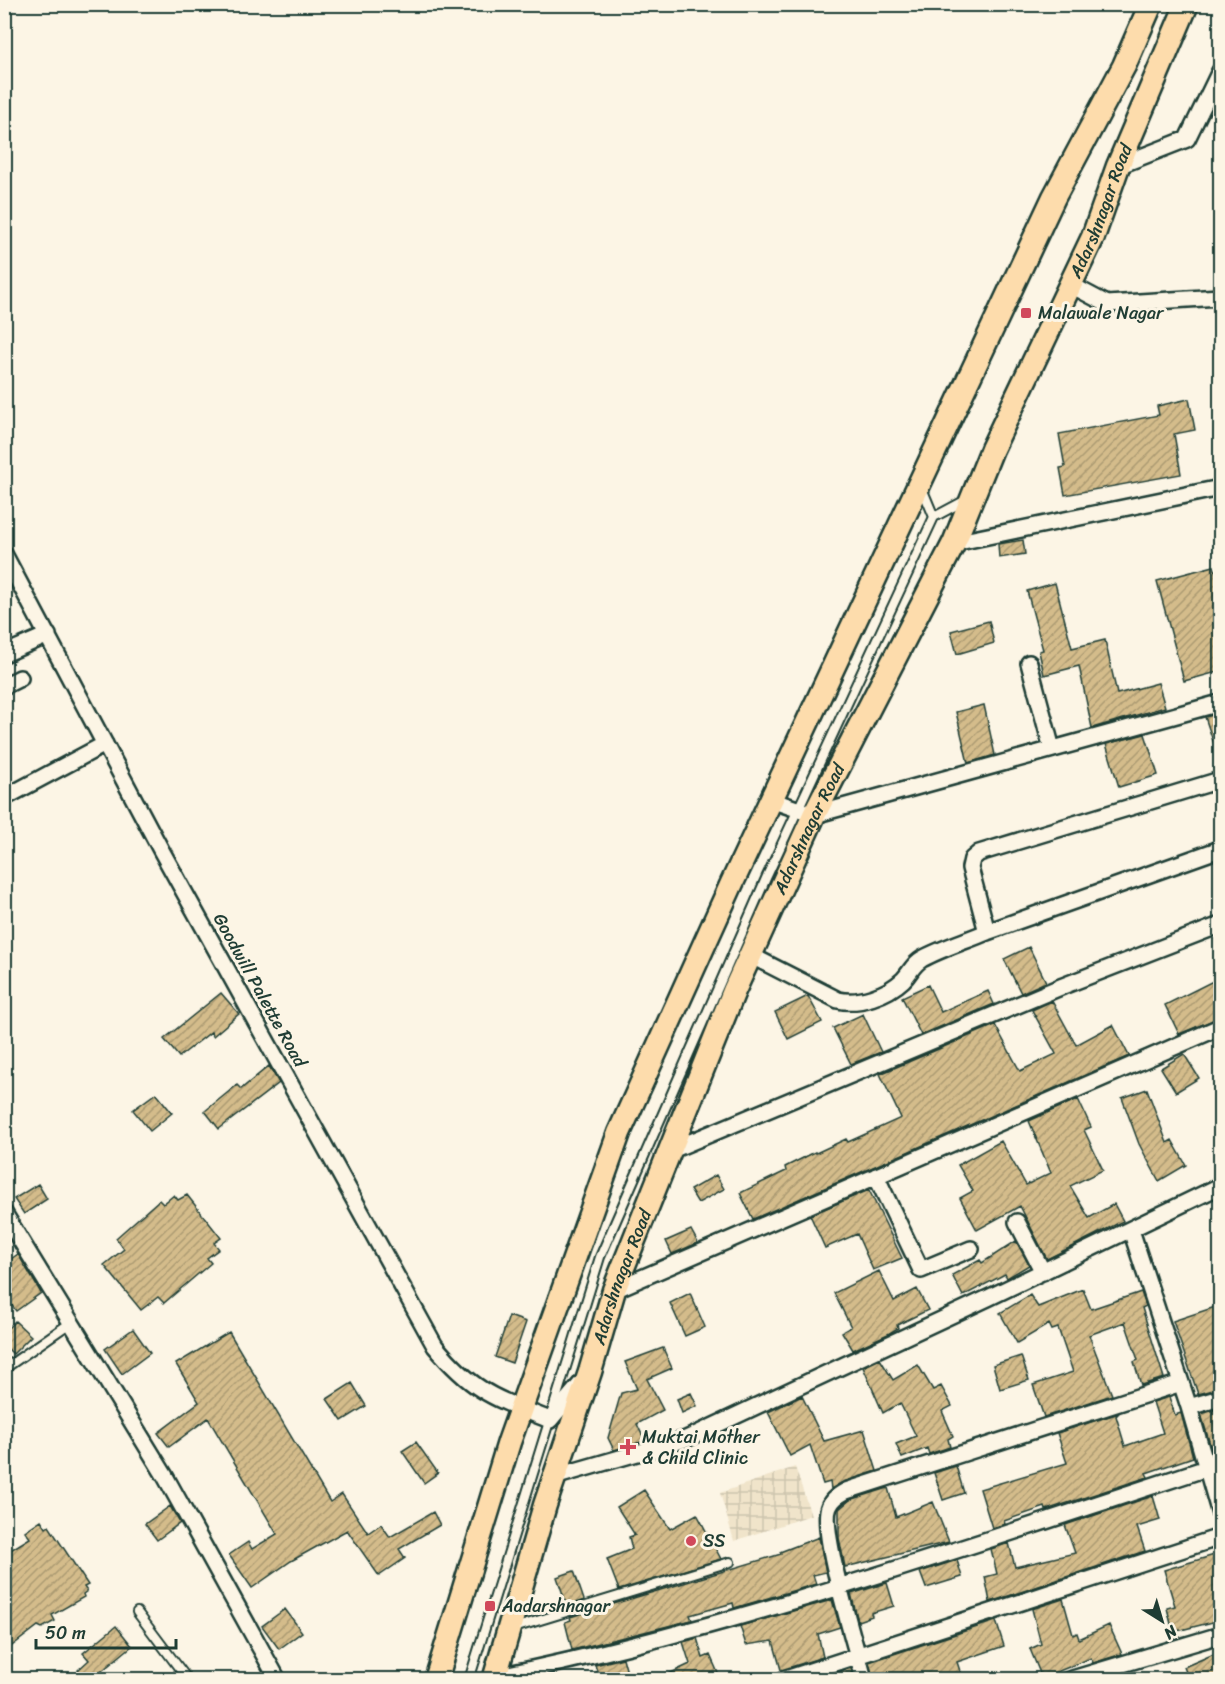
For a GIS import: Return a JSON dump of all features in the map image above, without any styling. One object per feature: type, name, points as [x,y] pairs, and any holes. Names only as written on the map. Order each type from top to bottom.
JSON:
[{"type":"main road","points":[[436,1680],[509,1442],[619,1133],[771,800],[1054,197],[1124,66],[1151,4]]},
{"type":"main road","name":"Adarshnagar Road","points":[[494,1678],[511,1629],[554,1477],[590,1372],[614,1290],[667,1152],[750,956],[806,813],[954,543],[992,449],[1093,237],[1118,166],[1187,4]]},
{"type":"street","points":[[1118,166],[1187,139],[1221,71]]},
{"type":"street","points":[[1071,285],[1107,304],[1221,297]]},
{"type":"street","points":[[954,543],[1221,488]]},
{"type":"street","name":"Goodwill Palette Road","points":[[4,554],[166,860],[435,1346],[467,1381],[497,1400],[550,1420]]},
{"type":"street","points":[[4,654],[48,635]]},
{"type":"street","points":[[1029,663],[1052,749]]},
{"type":"street","points":[[4,686],[20,678]]},
{"type":"street","points":[[771,800],[806,813],[1221,703]]},
{"type":"street","points":[[4,798],[105,744]]},
{"type":"street","points":[[987,932],[970,868],[972,859],[979,853],[1221,780]]},
{"type":"street","points":[[750,956],[838,1000],[853,1003],[894,987],[906,978],[912,965],[923,958],[987,932],[1221,849]]},
{"type":"street","points":[[667,1152],[1063,986],[1221,925]]},
{"type":"street","points":[[614,1290],[1221,1027]]},
{"type":"street","points":[[876,1176],[921,1270],[971,1249]]},
{"type":"street","points":[[554,1477],[686,1439],[1221,1186]]},
{"type":"street","points":[[4,1212],[165,1476],[278,1680]]},
{"type":"street","points":[[1017,1222],[1043,1272]]},
{"type":"street","points":[[1131,1230],[1207,1468],[1218,1495],[1221,1514]]},
{"type":"street","points":[[550,1420],[590,1372]]},
{"type":"street","points":[[864,1680],[827,1533],[828,1507],[834,1498],[846,1491],[1181,1383]]},
{"type":"street","points":[[1189,1407],[1221,1398]]},
{"type":"street","points":[[494,1678],[583,1659],[841,1585],[1207,1468]]},
{"type":"street","points":[[783,1680],[1221,1537]]},
{"type":"street","points":[[1070,1680],[1219,1640]]},
{"type":"lane","points":[[4,8],[11,4]]},
{"type":"lane","points":[[920,484],[934,517]]},
{"type":"lane","points":[[469,1680],[600,1257],[806,813],[934,517],[973,496]]},
{"type":"lane","points":[[4,1369],[70,1323]]},
{"type":"lane","points":[[511,1629],[730,1562]]},
{"type":"lane","points":[[137,1612],[188,1680]]},
{"type":"shaded area","points":[[795,1467],[811,1515],[734,1541],[720,1493]]},
{"type":"building","points":[[1189,399],[1195,430],[1174,434],[1181,474],[1065,495],[1060,468],[1065,467],[1059,434],[1159,415],[1157,406]]},
{"type":"building","points":[[1023,540],[1025,554],[999,558],[998,544]]},
{"type":"building","points":[[1214,566],[1221,591],[1221,671],[1184,681],[1157,581]]},
{"type":"building","points":[[1055,583],[1072,648],[1105,640],[1117,694],[1158,683],[1165,707],[1092,728],[1079,666],[1044,675],[1039,651],[1043,650],[1027,591]]},
{"type":"building","points":[[989,621],[994,643],[957,654],[951,631]]},
{"type":"building","points":[[984,705],[995,755],[968,763],[956,712]]},
{"type":"building","points":[[1221,713],[1221,756],[1218,756],[1205,717]]},
{"type":"building","points":[[1145,734],[1158,775],[1119,787],[1106,744]]},
{"type":"building","points":[[1029,947],[1046,982],[1021,993],[1004,959]]},
{"type":"building","points":[[1221,977],[1221,1017],[1179,1034],[1165,1005]]},
{"type":"building","points":[[928,985],[941,1012],[988,991],[994,1004],[921,1035],[902,997]]},
{"type":"building","points":[[221,993],[239,1014],[213,1036],[211,1032],[179,1057],[164,1039]]},
{"type":"building","points":[[808,996],[822,1022],[788,1039],[775,1012]]},
{"type":"building","points":[[1052,1001],[1076,1045],[1113,1025],[1129,1056],[753,1219],[740,1193],[786,1171],[785,1167],[815,1152],[846,1139],[848,1142],[901,1118],[880,1074],[995,1025],[1020,1071],[1056,1054],[1032,1010]]},
{"type":"building","points":[[863,1014],[881,1052],[851,1064],[833,1028]]},
{"type":"building","points":[[1184,1054],[1199,1078],[1176,1092],[1161,1068]]},
{"type":"building","points":[[269,1066],[279,1083],[219,1129],[205,1111],[237,1085],[241,1089]]},
{"type":"building","points":[[1147,1089],[1167,1143],[1172,1140],[1186,1165],[1159,1181],[1139,1144],[1122,1098]]},
{"type":"building","points":[[156,1093],[172,1113],[150,1131],[133,1110]]},
{"type":"building","points":[[1078,1099],[1091,1127],[1084,1130],[1103,1170],[1070,1186],[1089,1218],[1114,1204],[1123,1221],[1047,1259],[1020,1206],[977,1230],[960,1198],[973,1191],[958,1165],[1001,1141],[1026,1185],[1051,1173],[1029,1121]]},
{"type":"building","points":[[716,1175],[724,1189],[698,1203],[690,1190]]},
{"type":"building","points":[[38,1184],[47,1199],[24,1214],[14,1199]]},
{"type":"building","points":[[869,1190],[902,1258],[873,1270],[857,1234],[825,1248],[810,1215]]},
{"type":"building","points":[[174,1195],[178,1200],[187,1195],[221,1238],[214,1243],[219,1249],[207,1258],[211,1263],[164,1303],[158,1297],[141,1310],[104,1265],[124,1249],[116,1238],[159,1200],[163,1204]]},
{"type":"building","points":[[691,1230],[698,1243],[672,1254],[666,1241]]},
{"type":"building","points":[[1016,1241],[1029,1265],[1007,1278],[1005,1274],[963,1296],[952,1275],[980,1260],[982,1263]]},
{"type":"building","points":[[18,1254],[41,1293],[16,1311],[4,1295],[4,1264]]},
{"type":"building","points":[[879,1271],[894,1301],[917,1289],[928,1310],[897,1325],[898,1328],[888,1334],[853,1350],[842,1332],[851,1327],[834,1293]]},
{"type":"building","points":[[1083,1289],[1091,1309],[1141,1292],[1146,1306],[1142,1308],[1164,1378],[1141,1385],[1134,1362],[1138,1360],[1125,1322],[1089,1335],[1112,1395],[1044,1417],[1033,1385],[1073,1372],[1058,1328],[1052,1330],[1049,1324],[1017,1343],[1000,1313],[1030,1295],[1038,1307]]},
{"type":"building","points":[[690,1293],[705,1327],[685,1336],[670,1303]]},
{"type":"building","points":[[1221,1305],[1221,1388],[1198,1394],[1173,1321]]},
{"type":"building","points":[[509,1316],[526,1322],[512,1363],[495,1357]]},
{"type":"building","points":[[15,1321],[31,1336],[13,1354],[4,1345],[4,1332]]},
{"type":"building","points":[[133,1329],[150,1353],[122,1374],[105,1349]]},
{"type":"building","points":[[229,1332],[330,1502],[342,1494],[368,1533],[381,1524],[390,1537],[433,1512],[440,1525],[399,1549],[405,1558],[379,1576],[347,1530],[291,1561],[252,1588],[229,1555],[248,1542],[252,1549],[277,1534],[208,1418],[169,1447],[158,1433],[199,1402],[176,1364]]},
{"type":"building","points":[[663,1348],[672,1368],[647,1379],[663,1410],[637,1424],[645,1441],[614,1450],[608,1438],[621,1393],[637,1389],[625,1362]]},
{"type":"building","points":[[1021,1356],[1029,1380],[1000,1389],[993,1365]]},
{"type":"building","points":[[880,1359],[893,1380],[918,1365],[933,1390],[941,1386],[952,1406],[942,1411],[953,1436],[948,1439],[950,1447],[929,1454],[927,1448],[902,1458],[896,1444],[916,1436],[900,1403],[883,1413],[863,1367]]},
{"type":"building","points":[[352,1383],[366,1406],[342,1421],[327,1399]]},
{"type":"building","points":[[691,1393],[697,1406],[682,1413],[677,1399]]},
{"type":"building","points":[[802,1396],[824,1441],[864,1430],[877,1471],[843,1482],[831,1489],[830,1482],[823,1484],[810,1445],[790,1456],[768,1412]]},
{"type":"building","points":[[1169,1397],[1175,1415],[1181,1413],[1193,1457],[1146,1473],[1148,1477],[1046,1510],[1045,1507],[1004,1521],[1005,1524],[992,1528],[980,1489],[1067,1463],[1057,1433],[1119,1413],[1116,1416],[1125,1446],[1163,1433],[1153,1402]]},
{"type":"building","points":[[1221,1408],[1221,1448],[1212,1451],[1201,1414]]},
{"type":"building","points":[[416,1442],[438,1473],[424,1483],[402,1451]]},
{"type":"building","points":[[956,1466],[964,1493],[943,1500],[934,1473]]},
{"type":"building","points":[[888,1488],[896,1517],[933,1502],[949,1542],[845,1567],[839,1538],[839,1509],[850,1500]]},
{"type":"building","points":[[644,1490],[670,1529],[697,1514],[721,1559],[619,1590],[607,1559],[632,1549],[629,1537],[635,1535],[617,1507]]},
{"type":"building","points":[[1153,1496],[1160,1520],[1137,1527],[1145,1551],[990,1602],[985,1577],[997,1574],[991,1549],[1009,1543],[1015,1567],[1075,1553],[1065,1525]]},
{"type":"building","points":[[170,1506],[180,1523],[157,1540],[145,1524]]},
{"type":"building","points":[[41,1520],[46,1528],[49,1526],[88,1585],[84,1587],[87,1591],[83,1594],[84,1597],[52,1615],[55,1621],[42,1628],[38,1626],[4,1652],[4,1554],[30,1538],[25,1531]]},
{"type":"building","points":[[819,1537],[826,1572],[813,1575],[816,1584],[734,1608],[733,1603],[690,1615],[692,1620],[572,1650],[565,1622],[571,1620],[570,1617],[781,1554],[780,1552]]},
{"type":"building","points":[[1221,1553],[1221,1620],[1173,1632],[1167,1608],[1175,1606],[1164,1570]]},
{"type":"building","points":[[957,1560],[962,1577],[926,1588],[920,1572]]},
{"type":"building","points":[[574,1571],[584,1600],[567,1606],[557,1577]]},
{"type":"building","points":[[887,1583],[894,1606],[871,1613],[872,1616],[858,1621],[851,1594]]},
{"type":"building","points":[[1063,1599],[1073,1635],[1077,1633],[1079,1639],[1109,1625],[1122,1654],[1093,1663],[1091,1658],[1042,1678],[1030,1649],[1041,1644],[1032,1609]]},
{"type":"building","points":[[832,1600],[840,1627],[818,1634],[823,1657],[781,1670],[773,1641],[746,1645],[740,1626]]},
{"type":"building","points":[[285,1609],[302,1632],[279,1649],[262,1626]]},
{"type":"building","points":[[996,1621],[1004,1646],[957,1662],[963,1680],[944,1680],[942,1674],[927,1680],[873,1680],[869,1662]]},
{"type":"building","points":[[116,1626],[132,1646],[91,1680],[86,1680],[78,1670],[89,1660],[83,1653]]},
{"type":"building","points":[[697,1638],[703,1658],[710,1655],[721,1680],[656,1680],[690,1664],[683,1642]]},
{"type":"building","points":[[1221,1651],[1221,1680],[1189,1680],[1184,1667]]},
{"type":"building","points":[[623,1658],[629,1680],[600,1680],[595,1665]]},
{"type":"building","points":[[851,1668],[854,1680],[816,1680]]},
{"type":"place","name":"Malawale Nagar","points":[[1026,313]]},
{"type":"place","name":"Muktai Mother & Child Clinic","points":[[628,1447]]},
{"type":"place","name":"SS","points":[[691,1541]]},
{"type":"place","name":"Aadarshnagar","points":[[490,1606]]}]
